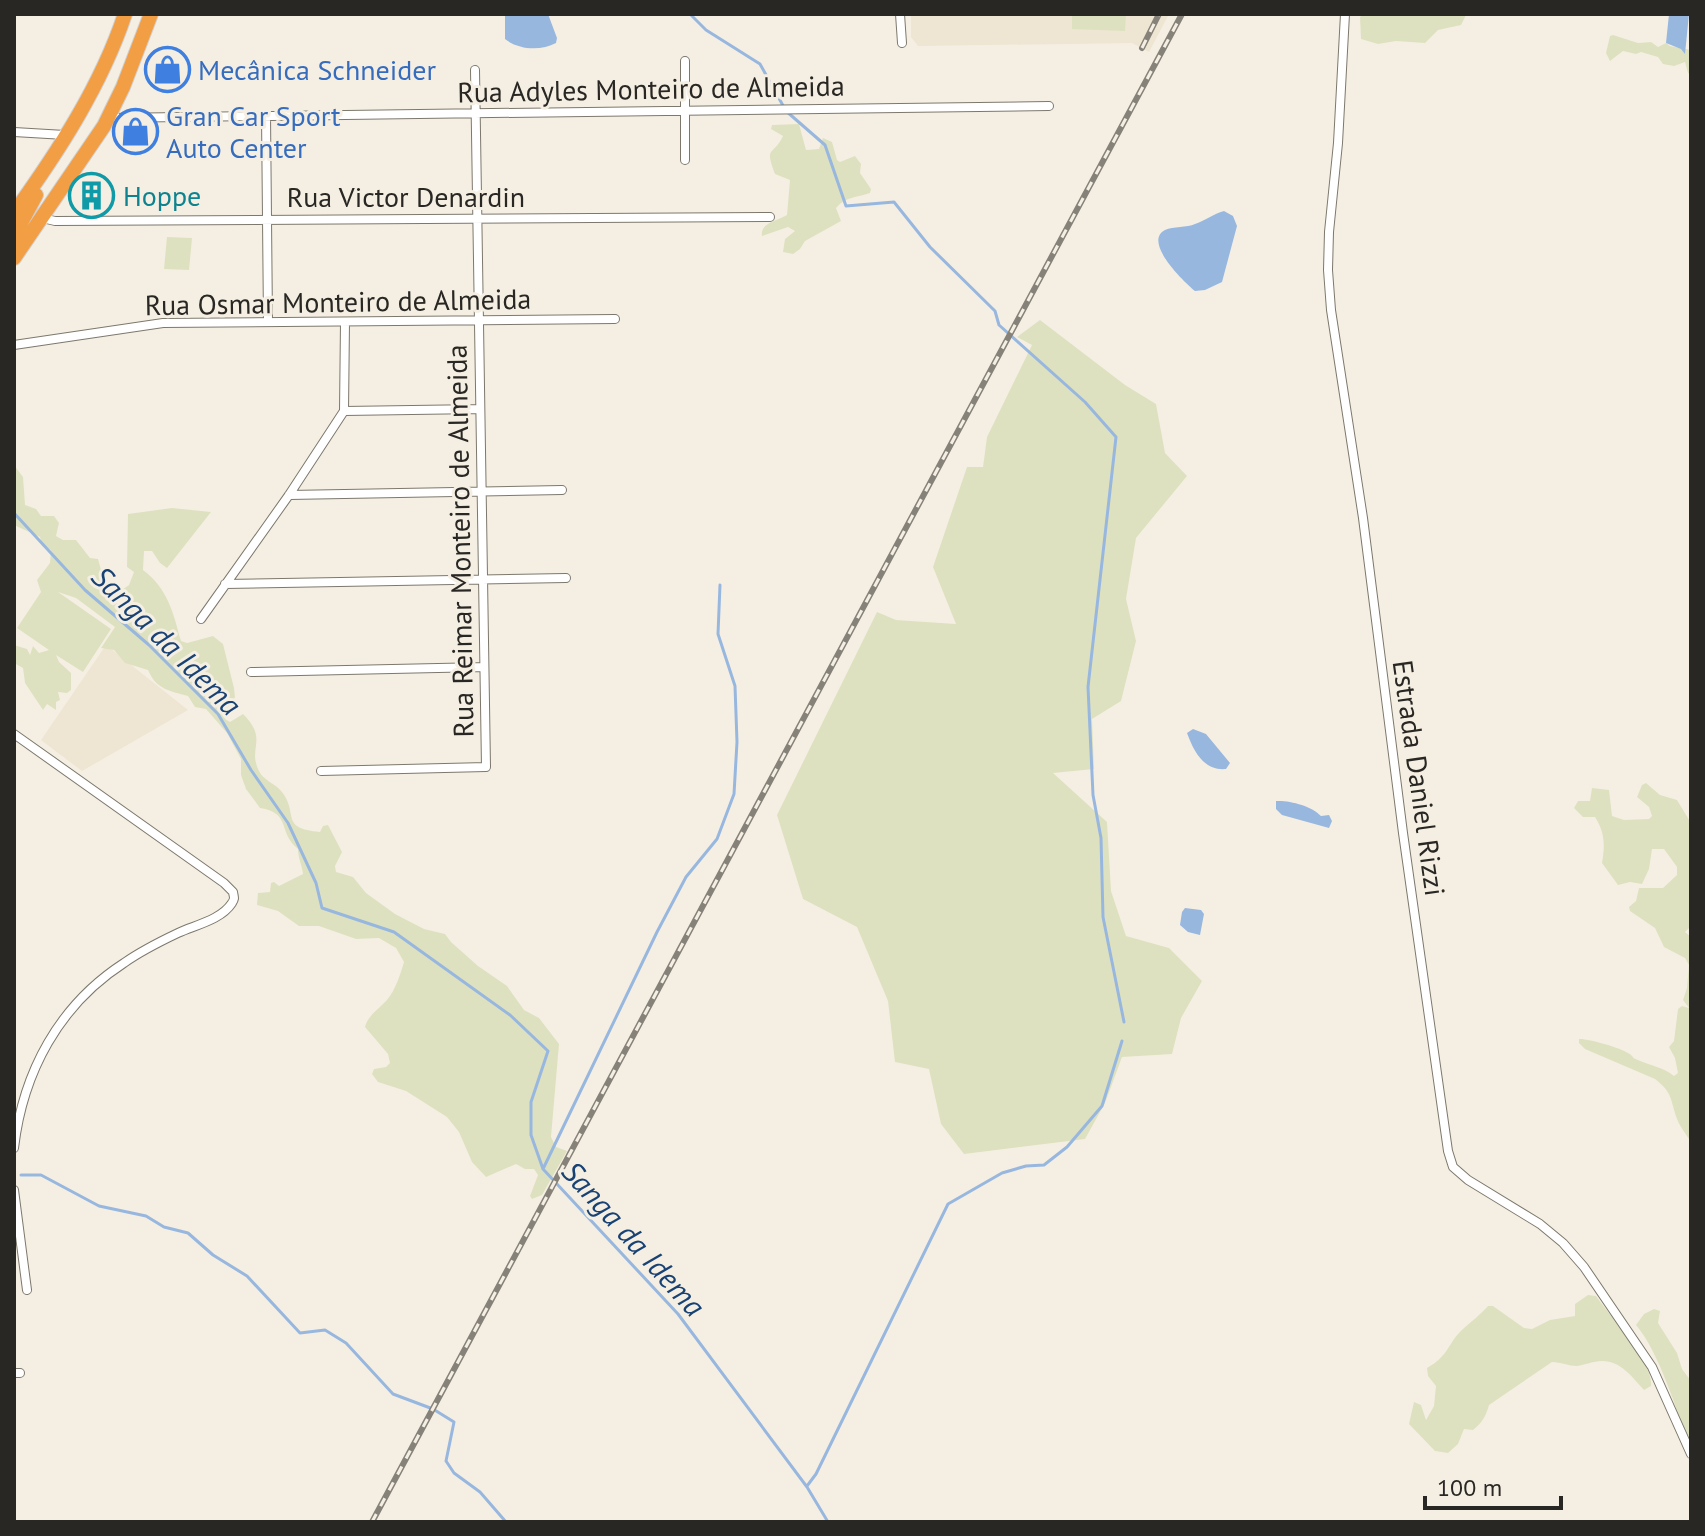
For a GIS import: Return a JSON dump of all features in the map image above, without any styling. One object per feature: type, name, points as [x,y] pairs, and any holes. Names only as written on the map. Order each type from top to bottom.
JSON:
[{"type":"highway","points":[[14,213],[65,135],[109,56],[125,14]]},
{"type":"highway","points":[[14,258],[108,118],[151,14]]},
{"type":"highway","points":[[14,236],[42,183],[43,173]]},
{"type":"street","points":[[900,14],[902,43]]},
{"type":"street","name":"Estrada Daniel Rizzi","points":[[1345,14],[1338,143],[1329,232],[1331,310],[1363,518],[1448,1151],[1453,1167],[1468,1180],[1540,1224],[1563,1243],[1584,1267],[1652,1367],[1691,1454]]},
{"type":"street","points":[[685,61],[685,160]]},
{"type":"street","name":"Rua Reimar Monteiro de Almeida","points":[[321,771],[486,767],[475,70]]},
{"type":"street","name":"Rua Adyles Monteiro de Almeida","points":[[108,118],[1049,106]]},
{"type":"street","points":[[266,115],[268,322]]},
{"type":"street","points":[[14,132],[65,135]]},
{"type":"street","name":"Rua Victor Denardin","points":[[42,218],[55,221],[770,217]]},
{"type":"street","name":"Rua Osmar Monteiro de Almeida","points":[[14,345],[163,323],[615,319]]},
{"type":"street","points":[[201,619],[344,411],[345,322]]},
{"type":"street","points":[[344,411],[480,409]]},
{"type":"street","points":[[289,495],[562,490]]},
{"type":"street","points":[[225,584],[566,578]]},
{"type":"street","points":[[251,672],[484,667]]},
{"type":"street","points":[[14,734],[224,883],[233,892],[234,899],[220,914],[179,932],[123,963],[78,999],[59,1023],[28,1083],[18,1114],[14,1148]]},
{"type":"street","points":[[14,1190],[27,1290]]},
{"type":"shaded area","points":[[911,14],[1169,14],[1149,52],[1132,43],[918,46],[911,37]]},
{"type":"shaded area","points":[[106,645],[188,710],[82,771],[41,740]]},
{"type":"green space","points":[[1072,14],[1126,14],[1125,31],[1072,29]]},
{"type":"green space","points":[[1363,14],[1466,15],[1461,25],[1438,30],[1425,43],[1396,41],[1378,44],[1361,39],[1360,17]]},
{"type":"green space","points":[[1610,36],[1638,43],[1651,42],[1658,47],[1666,43],[1691,50],[1691,75],[1685,62],[1674,66],[1663,64],[1658,57],[1641,52],[1623,51],[1610,61],[1606,53]]},
{"type":"green space","points":[[799,124],[806,150],[819,149],[823,138],[832,142],[840,162],[855,156],[861,164],[860,173],[871,189],[870,193],[840,204],[836,208],[841,221],[805,241],[793,254],[783,252],[785,239],[795,231],[788,227],[762,236],[762,232],[766,225],[787,215],[790,180],[775,174],[770,159],[771,152],[783,136],[771,129],[772,125]]},
{"type":"green space","points":[[167,237],[192,238],[189,270],[164,269]]},
{"type":"green space","points":[[1040,320],[1125,385],[1156,404],[1165,453],[1187,476],[1136,538],[1126,599],[1136,641],[1121,701],[1092,719],[1094,769],[1053,773],[1107,822],[1111,891],[1126,936],[1169,948],[1202,981],[1181,1018],[1172,1054],[1122,1057],[1105,1103],[1085,1139],[964,1154],[941,1124],[929,1069],[895,1062],[888,1001],[857,927],[803,899],[777,815],[877,612],[896,620],[956,624],[933,567],[967,467],[983,467],[987,437],[1032,345],[1017,337]]},
{"type":"green space","points":[[14,465],[23,477],[25,505],[36,509],[41,516],[54,516],[59,523],[56,536],[63,540],[76,540],[90,558],[98,559],[105,584],[120,607],[128,604],[128,596],[122,590],[129,585],[134,572],[127,567],[128,514],[172,508],[211,512],[167,568],[152,551],[144,551],[143,570],[164,593],[181,641],[187,643],[213,636],[223,644],[235,697],[225,719],[230,722],[243,714],[251,723],[255,730],[255,756],[259,771],[282,792],[294,823],[320,832],[323,826],[328,825],[342,852],[335,866],[336,872],[353,877],[366,893],[395,914],[424,929],[445,934],[478,966],[507,986],[524,1010],[539,1018],[559,1044],[551,1137],[556,1147],[567,1151],[542,1195],[532,1199],[530,1196],[538,1175],[534,1169],[525,1169],[516,1164],[486,1177],[472,1162],[459,1132],[447,1117],[406,1091],[378,1082],[372,1074],[374,1069],[390,1063],[388,1054],[365,1027],[390,996],[397,982],[404,962],[396,948],[379,938],[356,939],[319,926],[299,926],[278,911],[257,905],[258,893],[270,892],[271,883],[279,886],[303,874],[298,849],[281,819],[270,810],[260,808],[246,789],[241,775],[241,759],[227,733],[206,709],[195,707],[188,696],[164,688],[148,670],[125,663],[114,650],[101,648],[115,627],[76,598],[58,592],[111,629],[83,672],[56,655],[71,673],[71,690],[58,692],[60,700],[56,702],[56,710],[47,704],[43,710],[25,683],[23,668],[14,663],[14,645],[27,649],[30,655],[33,646],[39,653],[49,650],[17,628],[41,592],[37,580],[50,563],[51,550],[42,546],[40,537],[14,525]]},
{"type":"green space","points":[[1646,783],[1660,795],[1677,800],[1691,823],[1691,926],[1685,932],[1691,937],[1691,1142],[1661,1084],[1585,1049],[1579,1043],[1579,1039],[1583,1039],[1604,1044],[1674,1076],[1678,1073],[1669,1047],[1674,1041],[1678,1009],[1682,1006],[1689,1008],[1683,1000],[1689,965],[1685,958],[1664,947],[1655,928],[1630,911],[1629,907],[1636,901],[1639,888],[1663,888],[1677,875],[1677,867],[1664,849],[1652,849],[1649,869],[1642,884],[1630,882],[1618,885],[1602,863],[1603,839],[1595,817],[1583,817],[1574,808],[1578,801],[1590,801],[1592,788],[1609,790],[1612,816],[1624,820],[1649,819],[1652,816],[1649,807],[1637,797]]},
{"type":"green space","points":[[1588,1295],[1596,1296],[1639,1353],[1650,1376],[1651,1386],[1644,1390],[1626,1371],[1609,1362],[1577,1366],[1552,1362],[1489,1405],[1479,1425],[1473,1430],[1464,1429],[1458,1444],[1448,1453],[1435,1451],[1409,1424],[1414,1402],[1421,1405],[1426,1420],[1434,1406],[1436,1386],[1428,1376],[1427,1368],[1488,1306],[1493,1306],[1524,1328],[1532,1329],[1550,1320],[1575,1316],[1575,1304]]},
{"type":"green space","points":[[1654,1309],[1660,1311],[1658,1323],[1691,1381],[1691,1440],[1682,1425],[1657,1360],[1636,1325],[1644,1314]]},
{"type":"water","points":[[505,14],[548,14],[556,43],[530,48],[511,43],[505,39]]},
{"type":"water","points":[[1669,14],[1689,14],[1685,54],[1666,43]]},
{"type":"water","points":[[1224,211],[1233,216],[1237,226],[1222,282],[1195,291],[1168,262],[1159,236],[1165,230],[1192,225]]},
{"type":"water","points":[[1193,729],[1206,734],[1230,763],[1226,769],[1212,767],[1201,759],[1187,733]]},
{"type":"water","points":[[1276,801],[1300,804],[1321,816],[1329,815],[1332,821],[1329,828],[1282,815],[1276,809]]},
{"type":"water","points":[[1185,908],[1201,910],[1204,914],[1200,935],[1188,932],[1180,925]]},
{"type":"waterway","points":[[690,14],[706,30],[760,64],[786,111],[825,145],[846,206],[894,202],[930,247],[995,311],[999,325],[1085,402],[1116,437],[1088,687],[1093,795],[1101,838],[1103,917],[1124,1022]]},
{"type":"waterway","name":"Sanga da Idema","points":[[14,513],[85,590],[149,645],[218,714],[251,770],[288,823],[316,883],[322,908],[394,932],[510,1015],[548,1051],[531,1102],[531,1135],[543,1169],[678,1314],[807,1487],[828,1522]]},
{"type":"waterway","points":[[543,1169],[657,932],[686,877],[717,839],[734,794],[737,742],[735,686],[718,634],[720,585]]},
{"type":"waterway","points":[[807,1486],[816,1474],[948,1204],[1002,1173],[1044,1165],[1067,1147],[1102,1106],[1122,1041]]},
{"type":"waterway","points":[[21,1175],[41,1175],[99,1206],[146,1216],[164,1227],[188,1233],[213,1255],[247,1276],[300,1333],[325,1330],[346,1343],[393,1394],[433,1409],[454,1422],[446,1461],[454,1473],[480,1492],[506,1522]]},
{"type":"railway","points":[[1142,48],[1159,14]]},
{"type":"railway","points":[[372,1522],[1182,14]]},
{"type":"place","name":"Mecânica Schneider","points":[[167,70]]},
{"type":"place","name":"Gran Car Sport Auto Center","points":[[135,132]]},
{"type":"place","name":"Hoppe","points":[[92,196]]}]
